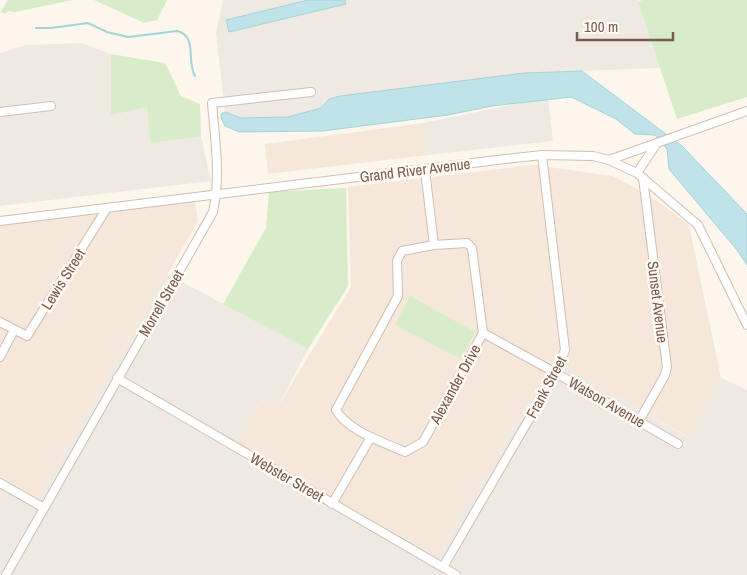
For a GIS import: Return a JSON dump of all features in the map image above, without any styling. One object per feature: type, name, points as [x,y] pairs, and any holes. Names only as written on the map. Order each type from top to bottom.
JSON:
[{"type":"street","name":"Morrell Street","points":[[6,575],[213,212],[218,176],[212,103],[311,92]]},
{"type":"street","points":[[0,112],[51,106]]},
{"type":"street","points":[[609,160],[747,111]]},
{"type":"street","points":[[640,175],[657,143]]},
{"type":"street","name":"Grand River Avenue","points":[[0,222],[217,194],[542,156],[593,156],[609,160],[640,175],[698,225],[747,325]]},
{"type":"street","name":"Frank Street","points":[[443,567],[556,372],[565,350],[542,156]]},
{"type":"street","points":[[424,170],[434,245]]},
{"type":"street","name":"Sunset Avenue","points":[[639,421],[664,375],[666,367],[640,175]]},
{"type":"street","name":"Lewis Street","points":[[14,330],[28,336],[107,208]]},
{"type":"street","name":"Alexander Drive","points":[[467,243],[472,248],[483,333],[423,442],[405,452],[371,438],[341,419],[336,410],[398,296],[397,261],[402,250],[434,245],[467,243]]},
{"type":"street","points":[[0,322],[14,330],[0,357]]},
{"type":"street","name":"Watson Avenue","points":[[483,333],[556,372],[678,444]]},
{"type":"street","name":"Webster Street","points":[[118,378],[456,575]]},
{"type":"street","points":[[332,504],[371,438]]},
{"type":"street","points":[[0,483],[44,508]]},
{"type":"shaded area","points":[[223,0],[639,0],[638,2],[660,68],[524,73],[340,96],[329,99],[322,108],[288,117],[241,118],[225,112],[216,32]]},
{"type":"shaded area","points":[[82,43],[111,54],[111,114],[147,106],[150,143],[201,137],[211,181],[0,206],[0,53],[26,45]]},
{"type":"shaded area","points":[[548,97],[553,141],[428,155],[424,123]]},
{"type":"shaded area","points":[[424,123],[428,155],[268,174],[265,144]]},
{"type":"shaded area","points":[[534,165],[613,176],[653,198],[689,225],[721,378],[691,439],[554,360],[437,557],[235,444],[262,400],[278,406],[351,287],[348,187]]},
{"type":"shaded area","points":[[195,200],[198,221],[37,499],[0,477],[0,223]]},
{"type":"shaded area","points":[[167,274],[308,349],[278,406],[262,400],[235,444],[437,556],[554,360],[690,439],[721,378],[747,390],[747,575],[0,575],[0,477],[37,499]]},
{"type":"green space","points":[[8,0],[73,0],[15,12],[8,11],[5,14],[1,12]]},
{"type":"green space","points":[[94,0],[167,0],[157,20],[144,23]]},
{"type":"green space","points":[[642,0],[747,0],[747,97],[677,119],[638,2]]},
{"type":"green space","points":[[111,54],[165,63],[181,96],[200,104],[201,137],[150,143],[147,107],[111,115]]},
{"type":"green space","points":[[346,188],[348,286],[308,349],[223,304],[266,228],[269,192]]},
{"type":"green space","points":[[410,296],[475,332],[461,359],[395,325]]},
{"type":"water","points":[[308,0],[345,0],[346,4],[229,32],[226,20]]},
{"type":"water","points":[[582,71],[682,146],[747,214],[747,265],[737,250],[669,169],[667,149],[655,135],[635,134],[616,119],[571,97],[492,106],[448,115],[322,131],[239,132],[225,126],[221,118],[221,114],[225,112],[241,118],[288,117],[321,108],[329,99],[340,96],[524,73]]},
{"type":"waterway","points":[[36,28],[88,23],[107,32],[128,37],[177,31],[183,34],[190,43],[191,63],[195,76]]}]
